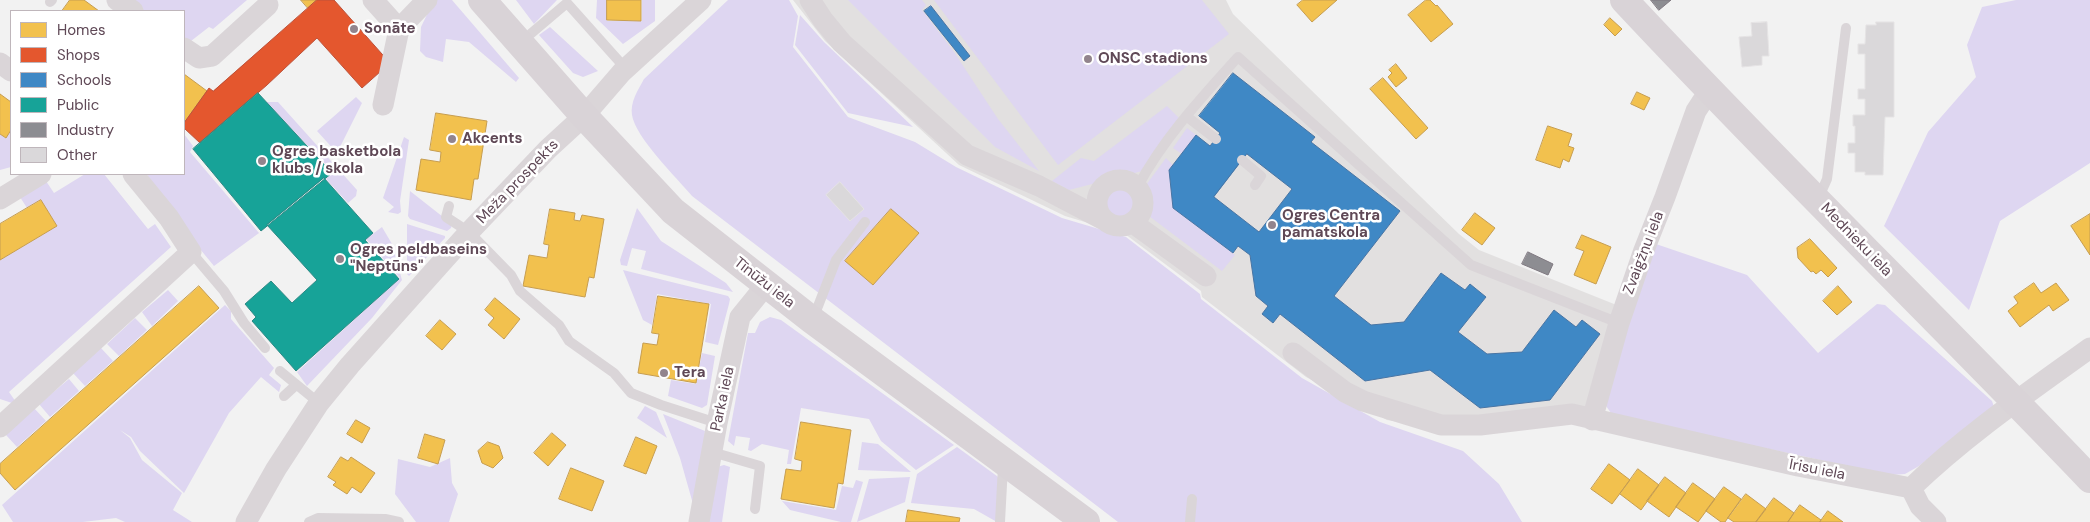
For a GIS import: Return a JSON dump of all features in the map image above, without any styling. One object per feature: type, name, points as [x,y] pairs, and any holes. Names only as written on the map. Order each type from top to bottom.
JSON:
[{"type":"main road","name":"Tīnūžu iela","points":[[482,0],[584,116],[672,211],[812,320],[1086,522]]},
{"type":"main road","name":"Mednieku iela","points":[[1624,0],[1709,91],[2090,479]]},
{"type":"street","points":[[117,0],[132,10]]},
{"type":"street","points":[[374,0],[399,29]]},
{"type":"street","points":[[383,105],[399,29],[427,0]]},
{"type":"street","name":"Meža prospekts","points":[[246,522],[276,469],[319,403],[378,333],[469,232],[548,149],[584,116],[626,69],[701,0]]},
{"type":"street","points":[[810,0],[823,20],[842,43],[967,155],[1061,198],[1104,220],[1118,226],[1132,223],[1142,211],[1142,194],[1127,181],[1119,180],[1106,185],[1100,193],[1097,204],[1104,220]]},
{"type":"street","points":[[185,49],[200,58],[212,56],[268,5]]},
{"type":"street","name":"Zvaigžņu iela","points":[[1592,420],[1619,324],[1641,258],[1666,197],[1696,111],[1709,91]]},
{"type":"street","points":[[0,199],[40,175]]},
{"type":"street","points":[[0,427],[190,252],[169,218],[134,175]]},
{"type":"street","points":[[1061,198],[1078,194],[1100,193]]},
{"type":"street","points":[[1132,223],[1206,276]]},
{"type":"street","name":"Parka iela","points":[[699,522],[717,423],[740,317],[766,285]]},
{"type":"street","points":[[1936,522],[1920,506],[1911,488],[1927,472],[2016,402],[2090,348]]},
{"type":"street","name":"Īrisu iela","points":[[1293,353],[1345,392],[1362,401],[1442,425],[1480,425],[1572,414],[1798,466],[1911,488]]},
{"type":"lane","points":[[520,43],[567,3],[626,69]]},
{"type":"lane","points":[[1815,198],[1827,180],[1846,28]]},
{"type":"lane","points":[[1137,188],[1150,163],[1186,116],[1238,56],[1471,265],[1619,324]]},
{"type":"lane","points":[[1186,116],[1216,139]]},
{"type":"lane","points":[[1242,160],[1261,176],[1255,184]]},
{"type":"lane","points":[[448,206],[446,216],[469,232],[511,274],[520,291],[559,325],[569,341],[614,373],[631,393],[717,423]]},
{"type":"lane","points":[[812,320],[836,260],[865,222]]},
{"type":"lane","points":[[190,252],[224,291],[244,322],[265,348]]},
{"type":"lane","points":[[280,370],[319,403]]},
{"type":"lane","points":[[284,396],[296,385]]},
{"type":"lane","points":[[712,452],[760,466],[756,509]]},
{"type":"lane","points":[[1000,522],[1004,461]]},
{"type":"lane","points":[[1190,522],[1192,499]]},
{"type":"lane","points":[[309,522],[318,518],[385,519],[399,522]]},
{"type":"shaded area","points":[[129,0],[247,0],[213,29],[209,27],[191,41],[185,42],[185,10],[143,10]]},
{"type":"shaded area","points":[[436,0],[452,0],[519,78],[516,82],[469,42],[446,39],[443,62],[426,57],[420,51],[421,27],[433,2]]},
{"type":"shaded area","points":[[516,0],[557,0],[534,24]]},
{"type":"shaded area","points":[[597,0],[607,0],[607,21],[642,21],[642,0],[655,0],[655,21],[623,44],[596,18]]},
{"type":"shaded area","points":[[728,0],[789,0],[798,16],[793,47],[848,117],[915,142],[956,167],[1062,218],[1126,237],[1200,294],[1201,299],[1302,378],[1380,422],[1463,451],[1499,484],[1522,522],[1118,522],[692,196],[648,146],[632,115],[633,101],[639,87],[644,79]]},
{"type":"shaded area","name":"Ogres Centra pamatskola","points":[[793,0],[1226,0],[1233,14],[1459,234],[1479,250],[1624,308],[1596,413],[1477,434],[1387,420],[1306,377],[1202,297],[1201,291],[1125,234],[1065,216],[959,165],[825,41]]},
{"type":"shaded area","points":[[848,0],[922,0],[926,5],[922,10],[954,52],[998,119],[1039,171],[995,147]]},
{"type":"shaded area","name":"ONSC stadions","points":[[934,0],[1202,0],[1229,34],[1058,165]]},
{"type":"shaded area","points":[[2016,0],[2090,0],[2090,163],[2000,221],[1969,310],[1884,226],[1928,132],[1976,77],[1967,45],[1982,7]]},
{"type":"shaded area","points":[[800,15],[824,42],[913,127],[848,113],[795,45]]},
{"type":"shaded area","points":[[550,27],[598,71],[583,77],[573,73],[539,35]]},
{"type":"shaded area","points":[[356,97],[362,103],[337,153],[317,131]]},
{"type":"shaded area","points":[[266,102],[278,102],[357,190],[356,196],[348,203],[326,179],[333,172]]},
{"type":"shaded area","points":[[1167,106],[1179,118],[1142,171],[1069,190],[1052,181],[1081,158],[1094,161]]},
{"type":"shaded area","points":[[1187,128],[1196,135],[1182,154],[1173,148]]},
{"type":"shaded area","points":[[10,132],[10,167],[0,170],[0,134],[6,138]]},
{"type":"shaded area","points":[[185,135],[193,146],[190,152],[259,233],[214,266],[148,186],[148,175],[185,175]]},
{"type":"shaded area","points":[[404,137],[409,140],[400,201],[401,212],[398,214],[388,212],[394,207],[383,198]]},
{"type":"shaded area","points":[[1166,158],[1173,165],[1169,171],[1173,208],[1235,255],[1222,271],[1149,216],[1146,185]]},
{"type":"shaded area","points":[[83,175],[105,175],[148,229],[155,224],[171,247],[9,392],[18,405],[0,399],[0,260],[57,226],[41,200],[27,208],[20,197],[46,181],[54,193]]},
{"type":"shaded area","points":[[1121,188],[1127,189],[1132,193],[1136,198],[1136,210],[1132,215],[1127,219],[1121,220],[1115,219],[1110,215],[1106,210],[1105,204],[1106,198],[1110,193],[1115,189]]},
{"type":"shaded area","points":[[410,191],[452,224],[451,228],[447,231],[410,219],[408,216]]},
{"type":"shaded area","points":[[637,208],[661,241],[726,283],[733,292],[641,269],[646,251],[632,248],[627,266],[621,265],[620,260]]},
{"type":"shaded area","points":[[407,224],[445,236],[409,276],[407,274]]},
{"type":"shaded area","points":[[382,227],[392,244],[402,280],[372,318],[307,386],[297,372],[400,278],[366,239]]},
{"type":"shaded area","points":[[1653,243],[1747,275],[1818,353],[1877,304],[1885,305],[1992,401],[1994,407],[1919,466],[1905,474],[1891,475],[1613,416],[1604,403]]},
{"type":"shaded area","points":[[623,270],[728,296],[730,299],[729,304],[718,345],[705,342],[711,304],[657,294],[652,325],[643,320]]},
{"type":"shaded area","points":[[168,290],[178,301],[152,326],[142,312]]},
{"type":"shaded area","points":[[225,305],[231,311],[231,319],[274,368],[269,375],[281,385],[279,392],[261,377],[229,413],[184,493],[140,451],[131,437],[120,430],[130,438],[142,460],[182,493],[173,510],[192,522],[125,522],[116,518],[83,522],[13,522],[2,505]]},
{"type":"shaded area","points":[[770,317],[781,320],[954,445],[916,470],[881,441],[869,419],[801,408],[791,464],[787,464],[789,450],[762,444],[751,451],[748,450],[750,438],[736,436],[734,446],[728,441],[748,333],[755,333],[760,322]]},
{"type":"shaded area","points":[[135,318],[147,330],[119,356],[107,344]]},
{"type":"shaded area","points":[[101,348],[113,361],[85,386],[73,373]]},
{"type":"shaded area","points":[[702,353],[715,356],[707,405],[702,408],[668,396],[671,380],[696,384]]},
{"type":"shaded area","points":[[69,379],[79,391],[50,417],[39,404]]},
{"type":"shaded area","points":[[645,406],[656,412],[667,438],[637,418]]},
{"type":"shaded area","points":[[34,408],[46,421],[17,447],[6,435]]},
{"type":"shaded area","points":[[663,414],[705,431],[695,511],[680,458]]},
{"type":"shaded area","points":[[862,442],[878,444],[911,472],[858,470]]},
{"type":"shaded area","points":[[957,447],[1001,479],[997,522],[974,509],[911,503],[917,474]]},
{"type":"shaded area","points":[[450,458],[452,483],[458,494],[449,522],[416,522],[395,494],[398,459],[430,467]]},
{"type":"shaded area","points":[[724,465],[730,467],[722,522],[707,522],[717,467]]},
{"type":"shaded area","points":[[910,477],[905,502],[857,522],[869,479]]},
{"type":"shaded area","points":[[856,480],[863,482],[851,522],[841,522],[790,510],[782,501],[836,510],[842,486],[853,488]]},
{"type":"building: Homes","points":[[70,0],[84,0],[98,10],[63,10]]},
{"type":"building: Homes","points":[[301,0],[317,0],[308,8]]},
{"type":"building: Homes","points":[[607,0],[641,0],[641,21],[607,20]]},
{"type":"building: Homes","points":[[1303,0],[1337,0],[1312,22],[1297,5]]},
{"type":"building: Homes","points":[[1426,0],[1430,0],[1437,5],[1453,24],[1431,42],[1408,15]]},
{"type":"building: Homes","points":[[1610,18],[1622,29],[1615,36],[1604,25]]},
{"type":"building: Homes","points":[[1396,64],[1407,78],[1396,87],[1388,77],[1392,73],[1389,70]]},
{"type":"building: Homes","points":[[185,75],[207,91],[185,122]]},
{"type":"building: Homes","points":[[1383,78],[1428,128],[1416,139],[1370,89]]},
{"type":"building: Homes","points":[[1637,92],[1650,98],[1644,110],[1631,104]]},
{"type":"building: Homes","points":[[0,94],[10,101],[10,132],[6,138],[0,134]]},
{"type":"building: Homes","points":[[436,113],[487,121],[478,179],[474,179],[471,200],[416,190],[421,159],[440,162],[441,152],[430,150]]},
{"type":"building: Homes","points":[[1548,126],[1572,134],[1568,146],[1574,148],[1569,162],[1563,159],[1560,168],[1536,160]]},
{"type":"building: Homes","points":[[41,200],[57,226],[0,260],[0,224]]},
{"type":"building: Homes","points":[[550,209],[575,213],[574,220],[580,221],[582,215],[604,219],[594,278],[589,277],[585,297],[523,286],[529,255],[547,258],[549,245],[544,244]]},
{"type":"building: Homes","points":[[891,209],[919,233],[873,285],[845,261]]},
{"type":"building: Homes","points":[[1475,213],[1495,228],[1482,245],[1462,230]]},
{"type":"building: Homes","points":[[2090,214],[2090,255],[2071,226]]},
{"type":"building: Homes","points":[[1582,235],[1611,247],[1596,284],[1574,275],[1584,251],[1576,248]]},
{"type":"building: Homes","points":[[1810,239],[1837,268],[1828,277],[1821,270],[1816,274],[1813,271],[1811,272],[1798,258],[1797,248]]},
{"type":"building: Homes","points":[[2034,283],[2041,293],[2056,283],[2069,300],[2053,311],[2049,305],[2020,327],[2008,311],[2018,303],[2014,297]]},
{"type":"building: Homes","points":[[199,286],[219,308],[15,490],[0,473],[0,464]]},
{"type":"building: Homes","points":[[1838,286],[1852,302],[1837,315],[1823,301]]},
{"type":"building: Homes","points":[[658,296],[709,304],[696,383],[638,373],[643,343],[657,345],[659,334],[652,333]]},
{"type":"building: Homes","points":[[495,298],[520,319],[504,339],[488,325],[494,318],[485,310]]},
{"type":"building: Homes","points":[[440,320],[456,334],[442,350],[426,336]]},
{"type":"building: Homes","points":[[356,420],[370,428],[362,443],[347,434]]},
{"type":"building: Homes","points":[[801,422],[851,430],[843,484],[838,483],[834,508],[781,499],[786,469],[801,471],[802,461],[795,459]]},
{"type":"building: Homes","points":[[552,433],[566,445],[548,466],[534,453]]},
{"type":"building: Homes","points":[[425,434],[445,440],[438,464],[418,458]]},
{"type":"building: Homes","points":[[636,437],[657,446],[646,474],[624,466]]},
{"type":"building: Homes","points":[[488,442],[499,446],[503,458],[493,468],[482,463],[478,451]]},
{"type":"building: Homes","points":[[341,457],[348,461],[351,457],[375,473],[361,493],[352,487],[347,494],[333,485],[336,482],[328,477]]},
{"type":"building: Homes","points":[[1609,464],[1630,480],[1612,504],[1591,489]]},
{"type":"building: Homes","points":[[571,468],[604,481],[592,511],[559,499]]},
{"type":"building: Homes","points":[[1638,469],[1659,485],[1641,510],[1620,494]]},
{"type":"building: Homes","points":[[1665,477],[1686,493],[1669,517],[1647,501]]},
{"type":"building: Homes","points":[[1693,483],[1715,499],[1698,522],[1676,507]]},
{"type":"building: Homes","points":[[1724,487],[1741,499],[1725,522],[1721,522],[1706,511]]},
{"type":"building: Homes","points":[[1746,494],[1766,509],[1756,522],[1734,522],[1728,518]]},
{"type":"building: Homes","points":[[1774,498],[1794,513],[1788,522],[1756,522]]},
{"type":"building: Homes","points":[[1800,505],[1821,520],[1820,522],[1788,522]]},
{"type":"building: Homes","points":[[908,510],[960,518],[959,522],[906,522]]},
{"type":"building: Homes","points":[[1828,511],[1843,522],[1820,522]]},
{"type":"building: Shops","points":[[317,0],[334,0],[390,63],[362,88],[317,38],[267,85],[200,143],[185,129],[185,122],[209,88],[213,91]]},
{"type":"building: Schools","points":[[931,6],[970,56],[964,61],[924,11]]},
{"type":"building: Schools","points":[[1233,73],[1315,137],[1311,142],[1400,211],[1334,296],[1371,325],[1404,322],[1441,273],[1465,290],[1470,284],[1486,297],[1458,332],[1487,354],[1522,352],[1554,310],[1576,327],[1582,320],[1600,334],[1550,400],[1480,408],[1430,370],[1365,381],[1280,314],[1273,323],[1262,314],[1268,306],[1256,296],[1250,255],[1238,246],[1233,253],[1173,208],[1169,170],[1196,135],[1210,146],[1220,133],[1199,116]],"holes":[[[1247,154],[1292,189],[1259,232],[1214,197]]]},
{"type":"building: Public","name":"Ogres basketbola klubs / skola","points":[[258,93],[332,173],[261,231],[193,149]]},
{"type":"building: Public","name":"Ogres peldbaseins \"Neptūns\"","points":[[324,178],[373,233],[365,240],[399,279],[296,371],[252,321],[256,317],[245,304],[271,281],[292,303],[317,280],[267,225]]},
{"type":"building: Industry","points":[[1651,0],[1671,0],[1659,10]]},
{"type":"building: Industry","points":[[1528,252],[1553,264],[1548,275],[1522,264]]},
{"type":"building: Other","points":[[1767,22],[1769,56],[1762,56],[1762,65],[1742,67],[1739,37],[1752,36],[1751,23]]},
{"type":"building: Other","points":[[1876,22],[1894,22],[1894,117],[1885,117],[1883,175],[1865,175],[1865,172],[1855,172],[1855,153],[1848,153],[1848,143],[1855,143],[1853,115],[1865,115],[1865,99],[1858,99],[1858,89],[1865,89],[1865,54],[1858,54],[1858,44],[1865,44],[1866,25],[1876,25]]},
{"type":"building: Other","points":[[840,182],[864,209],[850,221],[826,195]]},
{"type":"place","name":"Sonāte","points":[[354,29]]},
{"type":"place","name":"ONSC stadions","points":[[1088,59]]},
{"type":"place","name":"Akcents","points":[[452,139]]},
{"type":"place","name":"Ogres basketbola klubs / skola","points":[[262,161]]},
{"type":"place","name":"Ogres Centra pamatskola","points":[[1272,225]]},
{"type":"place","name":"Ogres peldbaseins \"Neptūns\"","points":[[340,259]]},
{"type":"place","name":"Tera","points":[[664,373]]}]
